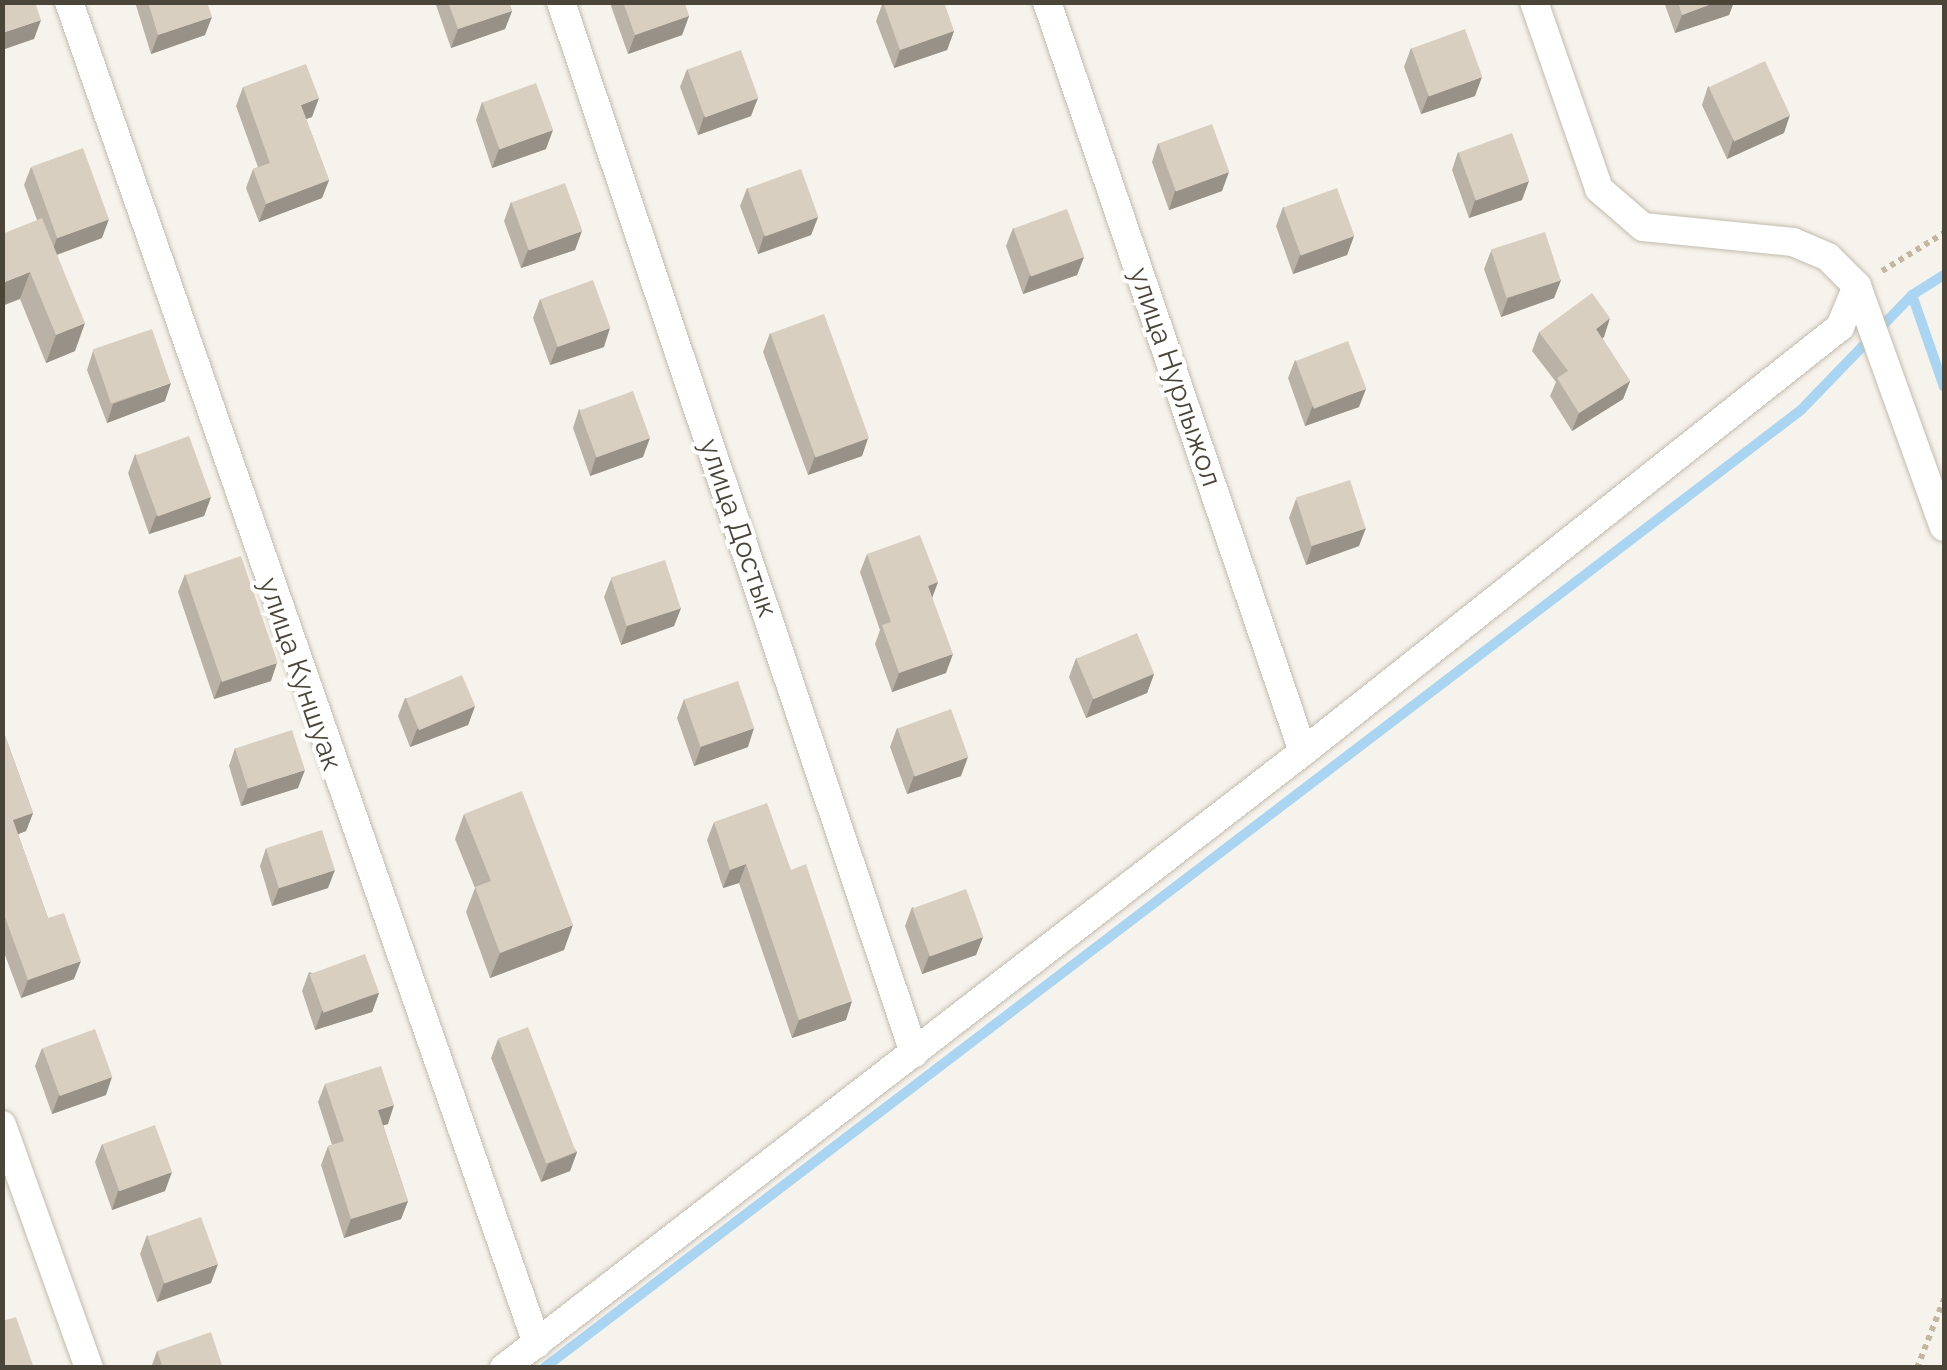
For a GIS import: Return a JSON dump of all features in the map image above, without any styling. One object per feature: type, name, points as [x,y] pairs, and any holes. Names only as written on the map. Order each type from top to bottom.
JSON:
[{"type":"street","name":"улица Куншуак","points":[[69,2],[537,1344]]},
{"type":"street","name":"улица Достык","points":[[560,2],[914,1053]]},
{"type":"street","name":"улица Нурлыжол","points":[[1048,2],[1303,752]]},
{"type":"street","points":[[1534,2],[1599,189],[1643,228],[1793,242],[1828,256],[1858,286],[1944,528]]},
{"type":"street","points":[[504,1368],[1303,752],[1840,327],[1858,286]]},
{"type":"street","points":[[2,1125],[89,1368]]},
{"type":"path","points":[[1858,286],[1944,233]]},
{"type":"path","points":[[1917,1368],[1944,1299]]},
{"type":"building","points":[[2,2],[35,2],[41,20],[2,33]]},
{"type":"building","points":[[148,2],[207,2],[212,17],[158,35]]},
{"type":"building","points":[[448,2],[509,2],[512,11],[458,29]]},
{"type":"building","points":[[623,2],[684,2],[689,16],[635,35]]},
{"type":"building","points":[[883,2],[944,2],[954,31],[900,50]]},
{"type":"building","points":[[1678,2],[1717,2],[1682,15]]},
{"type":"building","points":[[1465,29],[1482,77],[1429,96],[1411,48]]},
{"type":"building","points":[[741,50],[758,98],[705,117],[687,69]]},
{"type":"building","points":[[1765,61],[1790,115],[1734,142],[1709,87]]},
{"type":"building","points":[[306,64],[319,98],[301,105],[329,180],[266,204],[253,169],[270,163],[243,87]]},
{"type":"building","points":[[536,83],[553,130],[500,149],[482,102]]},
{"type":"building","points":[[1212,124],[1229,172],[1176,191],[1158,143]]},
{"type":"building","points":[[1512,133],[1529,181],[1476,200],[1458,152]]},
{"type":"building","points":[[83,148],[109,219],[57,238],[31,167]]},
{"type":"building","points":[[801,169],[818,217],[765,236],[747,188]]},
{"type":"building","points":[[565,183],[582,231],[529,250],[511,202]]},
{"type":"building","points":[[1337,188],[1354,236],[1301,255],[1283,207]]},
{"type":"building","points":[[1067,209],[1084,257],[1031,276],[1013,228]]},
{"type":"building","points":[[42,218],[85,323],[56,335],[30,272],[2,283],[2,234]]},
{"type":"building","points":[[1545,232],[1561,281],[1507,298],[1491,250]]},
{"type":"building","points":[[593,280],[610,328],[558,347],[540,299]]},
{"type":"building","points":[[1592,293],[1610,318],[1596,329],[1630,381],[1579,413],[1557,378],[1568,371],[1539,332]]},
{"type":"building","points":[[824,314],[869,438],[816,458],[770,333]]},
{"type":"building","points":[[152,329],[171,383],[111,403],[92,350]]},
{"type":"building","points":[[1348,341],[1366,389],[1314,409],[1296,361]]},
{"type":"building","points":[[633,391],[650,438],[597,457],[579,410]]},
{"type":"building","points":[[189,436],[211,497],[158,517],[135,455]]},
{"type":"building","points":[[1350,480],[1366,529],[1312,546],[1296,498]]},
{"type":"building","points":[[920,535],[938,582],[928,586],[953,654],[899,673],[882,625],[891,622],[867,554]]},
{"type":"building","points":[[241,556],[278,663],[222,682],[185,575]]},
{"type":"building","points":[[665,560],[681,609],[627,626],[611,578]]},
{"type":"building","points":[[1137,633],[1154,674],[1093,699],[1076,659]]},
{"type":"building","points":[[462,675],[475,706],[419,730],[406,699]]},
{"type":"building","points":[[738,681],[754,728],[700,747],[684,700]]},
{"type":"building","points":[[951,709],[968,757],[915,776],[897,728]]},
{"type":"building","points":[[2,727],[33,813],[13,820],[48,918],[64,913],[81,961],[28,980],[2,909]]},
{"type":"building","points":[[292,730],[305,770],[248,788],[235,749]]},
{"type":"building","points":[[522,791],[573,925],[500,953],[475,887],[491,881],[464,814]]},
{"type":"building","points":[[767,803],[791,870],[806,864],[852,1001],[799,1020],[746,864],[730,870],[714,822]]},
{"type":"building","points":[[322,830],[335,870],[279,888],[266,848]]},
{"type":"building","points":[[966,889],[983,937],[930,956],[912,908]]},
{"type":"building","points":[[365,954],[379,993],[324,1013],[310,974]]},
{"type":"building","points":[[528,1027],[576,1152],[546,1164],[498,1038]]},
{"type":"building","points":[[95,1029],[112,1077],[60,1096],[42,1048]]},
{"type":"building","points":[[381,1066],[394,1105],[378,1110],[408,1201],[351,1219],[328,1146],[344,1141],[325,1084]]},
{"type":"building","points":[[155,1125],[172,1172],[119,1191],[102,1144]]},
{"type":"building","points":[[201,1217],[218,1264],[165,1283],[147,1236]]},
{"type":"building","points":[[16,1317],[34,1368],[2,1368],[2,1321]]},
{"type":"building","points":[[211,1332],[223,1368],[163,1368],[157,1351]]},
{"type":"waterway","points":[[544,1368],[1801,410],[1912,295],[1944,275]]},
{"type":"waterway","points":[[1912,295],[1944,387]]}]
